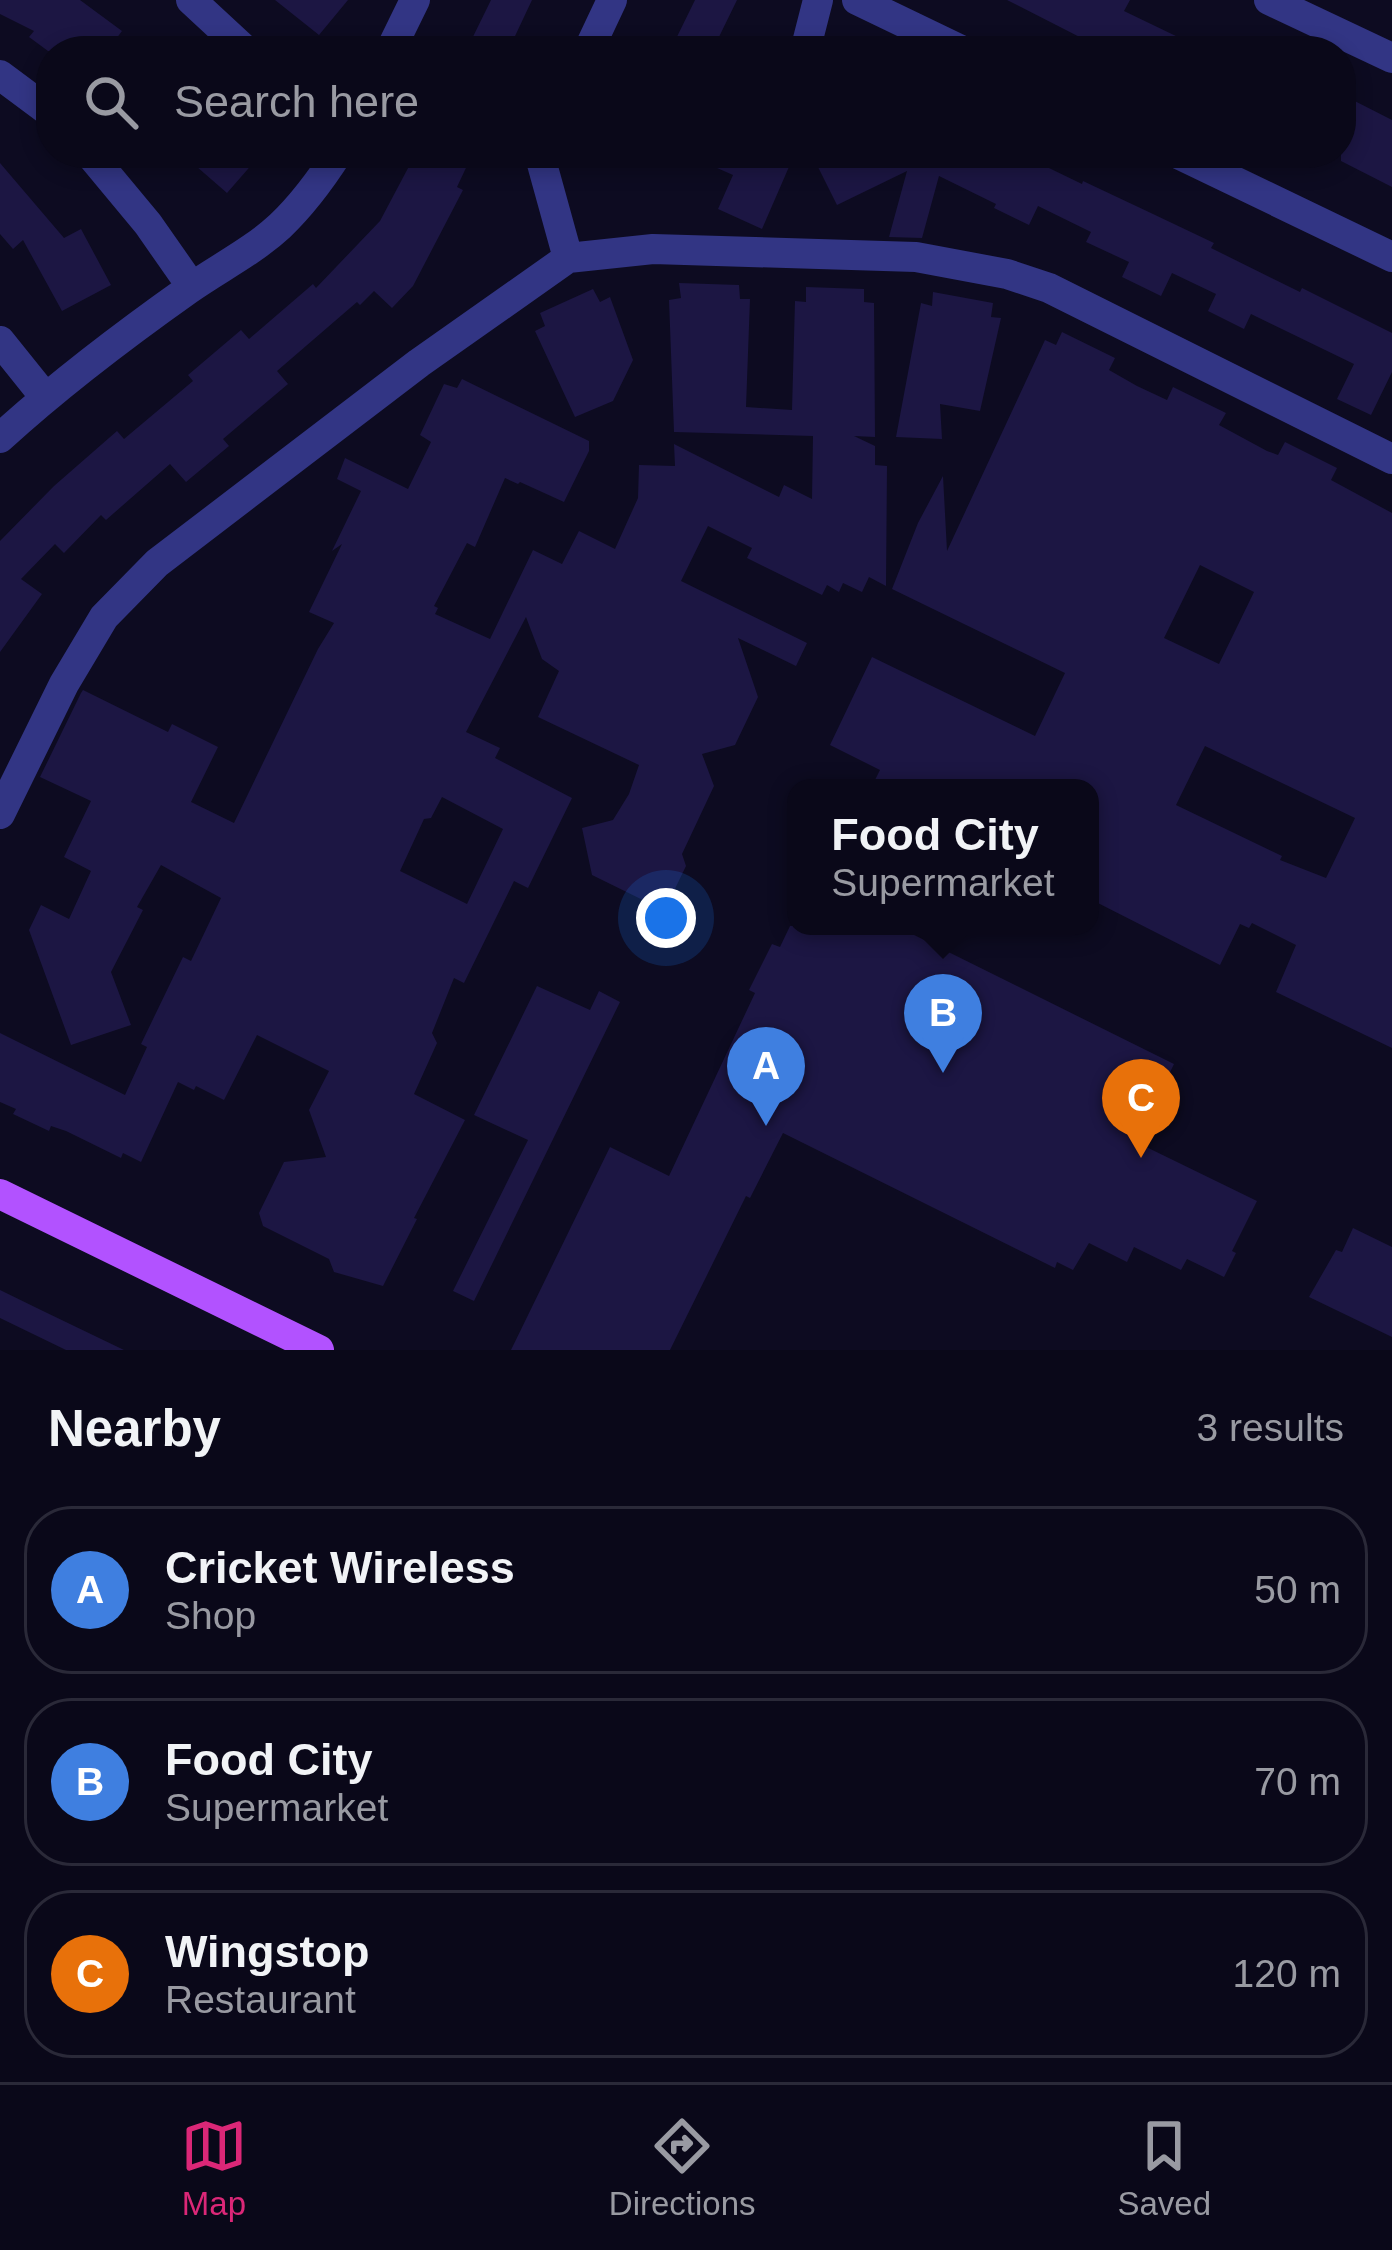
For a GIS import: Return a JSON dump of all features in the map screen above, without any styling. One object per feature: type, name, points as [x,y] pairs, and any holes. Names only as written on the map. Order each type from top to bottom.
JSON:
[{"type":"main road","points":[[0,1194],[319,1350]]},
{"type":"street","points":[[190,0],[230,36]]},
{"type":"street","points":[[397,36],[415,0]]},
{"type":"street","points":[[595,36],[612,0]]},
{"type":"street","points":[[809,36],[818,0]]},
{"type":"street","points":[[857,0],[933,36]]},
{"type":"street","points":[[1269,0],[1345,36]]},
{"type":"street","points":[[1356,41],[1392,58]]},
{"type":"street","points":[[0,74],[36,102]]},
{"type":"street","points":[[101,168],[192,287]]},
{"type":"street","points":[[0,438],[45,397],[281,225],[328,168]]},
{"type":"street","points":[[543,168],[568,258]]},
{"type":"street","points":[[1207,168],[1392,257]]},
{"type":"street","points":[[0,814],[64,683],[104,617],[157,563],[419,363],[568,258],[653,249],[892,256],[1007,274],[1049,288],[1392,458]]},
{"type":"street","points":[[0,341],[45,397]]},
{"type":"building","points":[[0,0],[80,0],[122,31],[118,36],[36,36],[36,42],[29,37],[34,31],[0,14]]},
{"type":"building","points":[[275,0],[348,0],[319,35]]},
{"type":"building","points":[[491,0],[532,0],[515,36],[473,36]]},
{"type":"building","points":[[695,0],[737,0],[719,36],[677,36]]},
{"type":"building","points":[[1007,0],[1130,0],[1124,11],[1176,36],[1078,36]]},
{"type":"building","points":[[1356,102],[1392,120],[1392,187],[1355,168]]},
{"type":"building","points":[[0,163],[64,238],[81,229],[111,285],[62,311],[23,240],[13,249],[0,234]]},
{"type":"building","points":[[198,168],[249,168],[227,193]]},
{"type":"building","points":[[408,168],[466,168],[457,187],[463,190],[413,286],[392,308],[374,291],[360,305],[357,302],[277,371],[288,384],[223,439],[229,446],[186,482],[170,464],[106,520],[101,515],[64,553],[55,544],[21,579],[42,594],[0,652],[0,541],[117,431],[124,439],[193,381],[188,375],[241,330],[249,339],[313,284],[316,288],[380,221]]},
{"type":"building","points":[[717,168],[788,168],[762,229],[718,209],[733,175]]},
{"type":"building","points":[[818,168],[1049,168],[1214,243],[1211,248],[1392,333],[1392,372],[1371,415],[1337,399],[1354,364],[1251,314],[1244,329],[1208,311],[1216,294],[1172,273],[1161,296],[1122,277],[1129,262],[1086,242],[1091,232],[1038,206],[1029,225],[939,176],[922,238],[889,237],[907,171],[837,205]]},
{"type":"building","points":[[679,283],[739,285],[740,299],[750,299],[746,407],[792,410],[795,301],[806,302],[806,287],[864,289],[864,302],[874,303],[875,437],[854,436],[875,446],[875,465],[887,466],[886,586],[869,577],[862,592],[843,583],[839,592],[827,585],[822,595],[747,558],[752,548],[708,526],[681,581],[807,643],[796,666],[738,638],[758,697],[735,745],[702,754],[714,786],[682,854],[686,866],[671,897],[661,893],[655,906],[592,875],[582,828],[613,820],[639,765],[538,717],[559,671],[542,659],[526,617],[466,732],[500,748],[495,758],[572,798],[528,888],[514,881],[464,983],[454,978],[432,1033],[437,1043],[414,1094],[465,1120],[383,1286],[334,1272],[329,1259],[263,1226],[259,1213],[284,1162],[326,1157],[309,1110],[329,1071],[257,1035],[224,1100],[178,1082],[141,1162],[13,1114],[16,1109],[0,1102],[0,1033],[125,1095],[147,1047],[141,1044],[183,957],[191,961],[221,898],[161,865],[137,907],[143,910],[111,972],[131,1025],[71,1045],[29,930],[41,905],[69,919],[91,871],[64,857],[91,801],[40,777],[81,693],[168,732],[172,724],[218,747],[191,802],[234,823],[334,623],[309,612],[361,491],[337,479],[345,458],[408,489],[431,442],[420,435],[444,384],[457,388],[462,379],[589,441],[589,451],[564,502],[505,478],[475,547],[467,543],[434,606],[438,608],[435,614],[490,639],[533,550],[562,564],[579,531],[615,549],[638,498],[639,465],[675,466],[674,444],[779,497],[784,485],[812,499],[813,436],[674,432],[669,300],[681,298]],"holes":[[[442,797],[503,829],[467,904],[400,871],[424,819],[431,818]]]},
{"type":"building","points":[[593,289],[600,302],[610,297],[633,360],[613,401],[575,417],[535,331],[545,326],[540,313]]},
{"type":"building","points":[[933,292],[993,303],[991,317],[1001,318],[980,411],[940,404],[942,439],[896,437],[921,303],[932,306]]},
{"type":"building","points":[[1062,332],[1115,358],[1109,370],[1137,386],[1167,400],[1173,387],[1226,413],[1219,425],[1267,451],[1278,455],[1285,442],[1337,468],[1331,480],[1392,513],[1392,1048],[1276,992],[1296,945],[1252,923],[1249,928],[1240,924],[1220,965],[1099,904],[1099,779],[876,779],[880,770],[830,745],[872,657],[1035,736],[1065,673],[892,589],[943,476],[947,551],[1045,340],[1056,345]],"holes":[[[1200,565],[1254,592],[1219,664],[1164,638]],[[1205,746],[1355,818],[1326,878],[1280,860],[1282,856],[1176,805]]]},
{"type":"building","points":[[787,932],[914,935],[1174,1064],[1136,1142],[1257,1201],[1224,1277],[1187,1259],[1181,1270],[1134,1247],[1127,1262],[1089,1243],[1073,1270],[1057,1262],[1055,1268],[783,1133],[750,1198],[746,1196],[670,1350],[511,1350],[610,1147],[669,1176],[755,993],[749,990],[772,944],[780,947]]},
{"type":"building","points":[[537,986],[590,1010],[599,991],[620,1002],[474,1301],[453,1291],[528,1140],[474,1115]]},
{"type":"building","points":[[1353,1228],[1392,1247],[1392,1337],[1309,1297],[1336,1250],[1342,1252]]},
{"type":"building","points":[[0,1290],[124,1350],[66,1350],[0,1318]]},
{"type":"place","name":"Food City","points":[[943,1073]]},
{"type":"place","name":"Cricket Wireless","points":[[766,1126]]},
{"type":"place","name":"Wingstop","points":[[1141,1158]]}]
